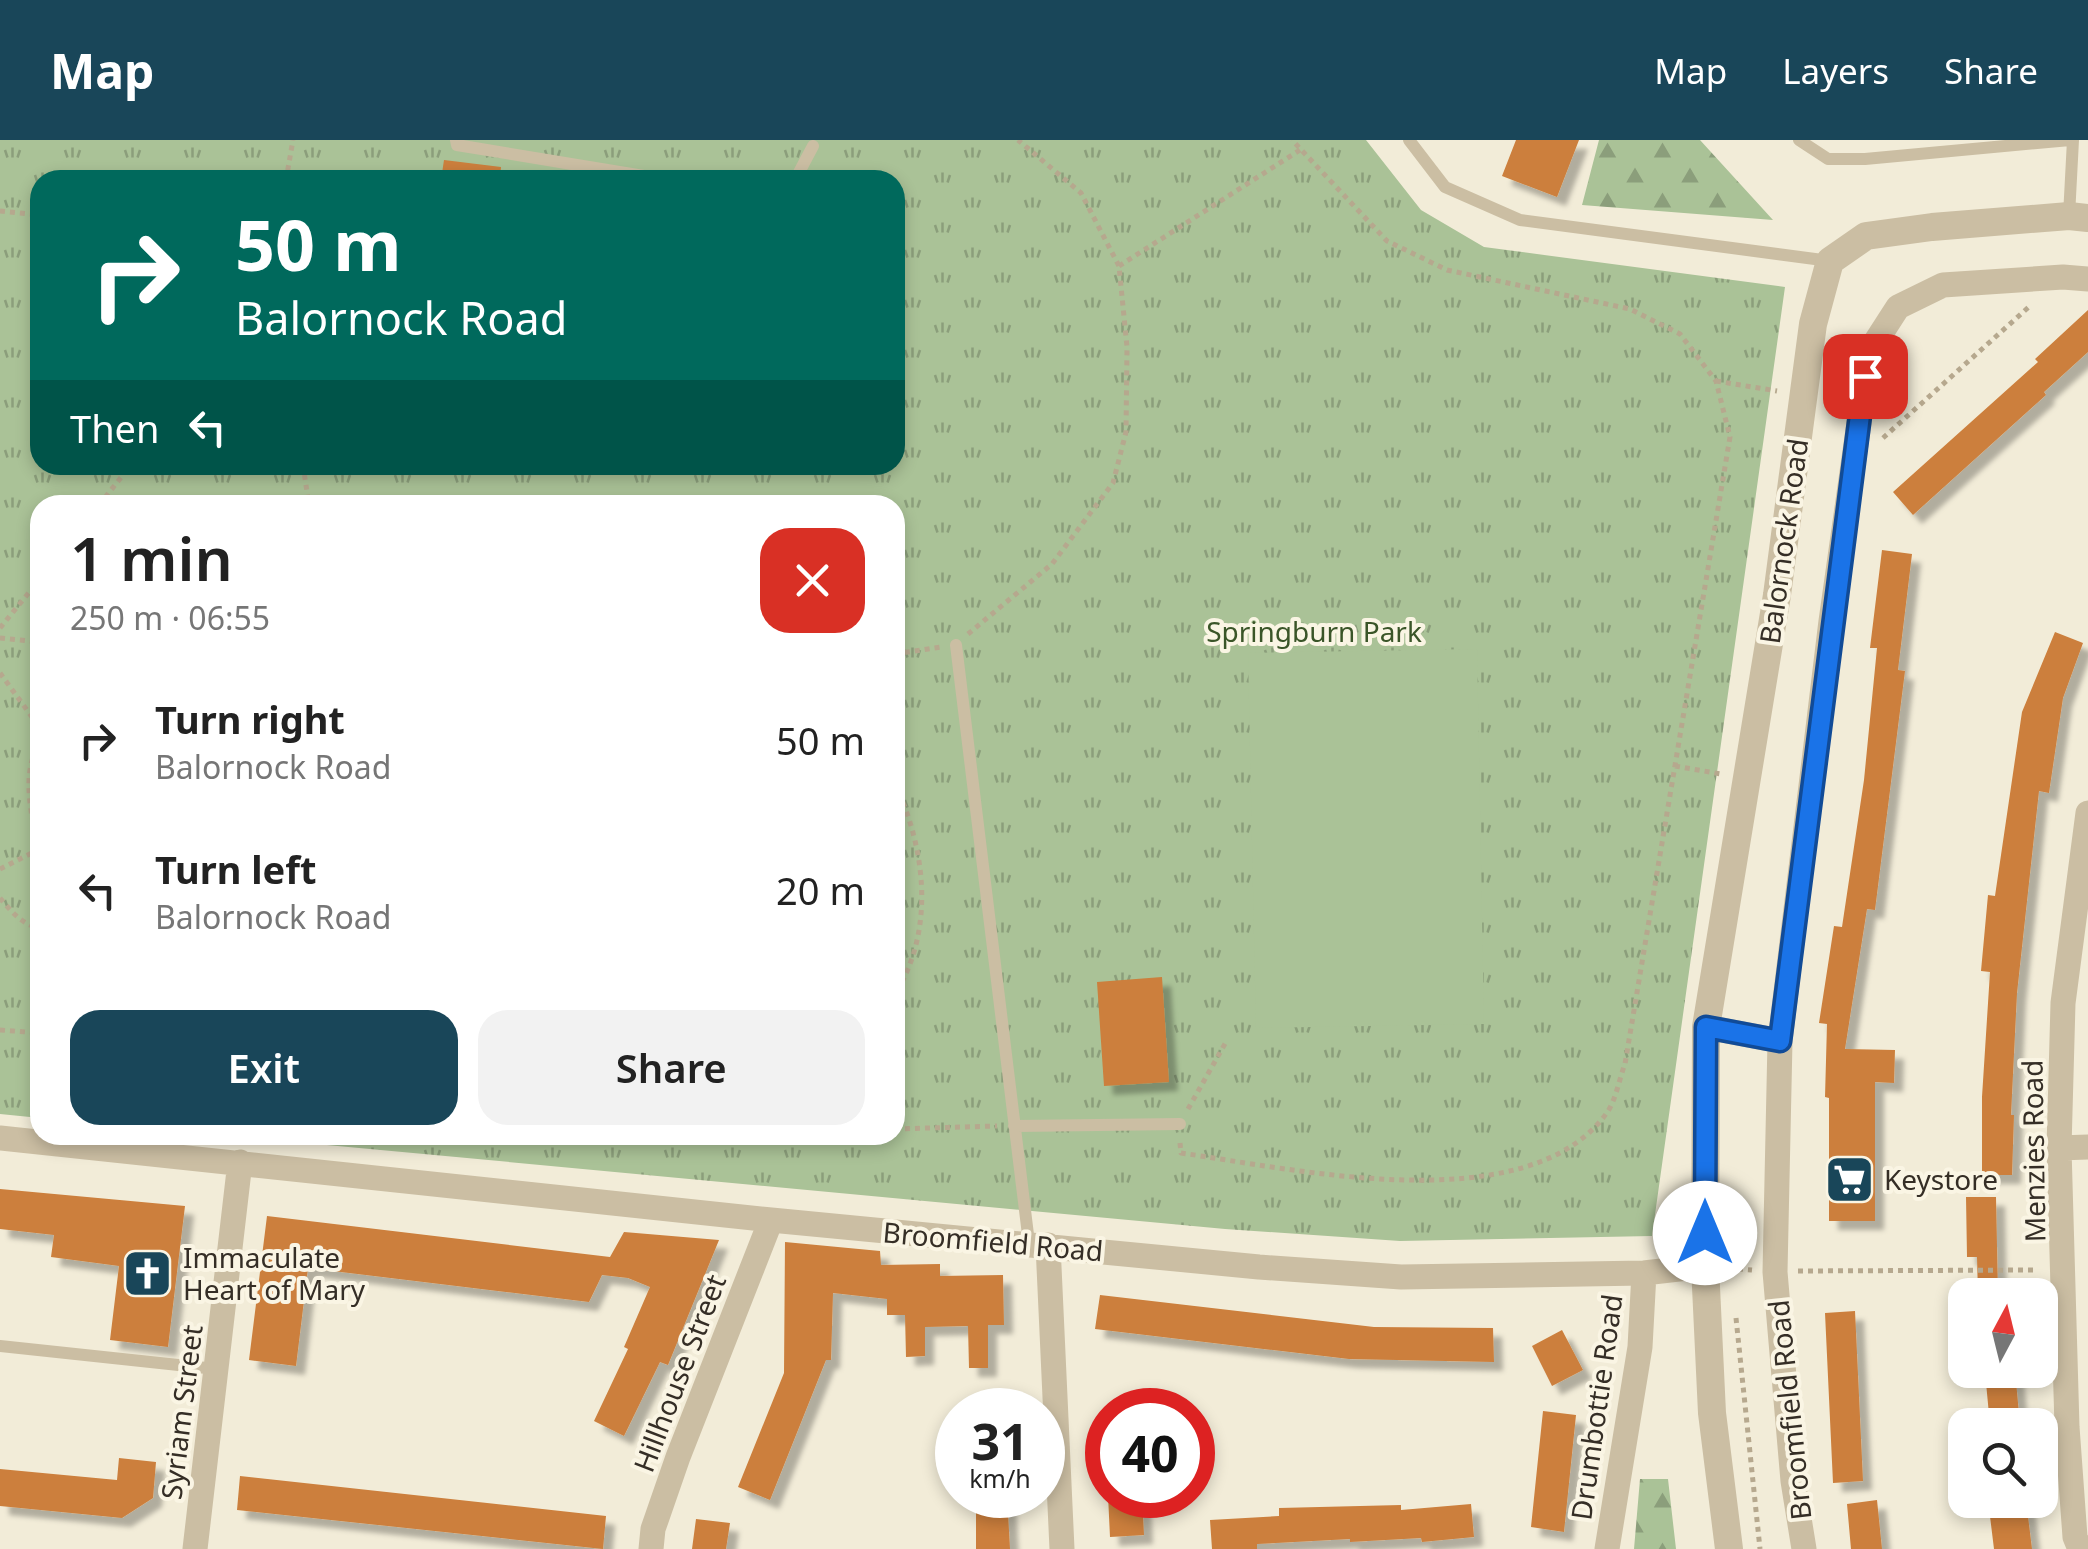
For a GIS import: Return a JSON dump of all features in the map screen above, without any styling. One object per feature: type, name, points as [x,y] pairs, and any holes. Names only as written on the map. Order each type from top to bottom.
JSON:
[{"type":"street","points":[[1830,262],[1866,236],[1932,226],[2078,217]]},
{"type":"street","name":"Balornock Road","points":[[1719,1267],[1706,1027],[1777,595],[1813,324],[1830,262]]},
{"type":"street","points":[[1775,1272],[1780,1041],[1868,352],[1898,307],[1943,284],[2076,278]]},
{"type":"street","name":"Menzies Road","points":[[2080,1549],[2075,1538],[2067,1427],[2059,1148],[2063,1003],[2088,813]]},
{"type":"street","points":[[1706,1027],[1780,1041]]},
{"type":"street","name":"Broomfield Road","points":[[0,1138],[30,1141]]},
{"type":"street","name":"Broomfield Road","points":[[70,1145],[771,1220],[1260,1267],[1402,1277],[1644,1273],[1719,1267]]},
{"type":"street","points":[[2059,1148],[2088,1147]]},
{"type":"street","name":"Syriam Street","points":[[195,1549],[240,1162]]},
{"type":"street","name":"Hillhouse Street","points":[[651,1549],[653,1529],[678,1456],[771,1220]]},
{"type":"street","points":[[1038,1244],[1062,1549]]},
{"type":"street","points":[[1719,1267],[1712,1413],[1729,1549]]},
{"type":"street","name":"Broomfield Road","points":[[1775,1272],[1793,1481],[1804,1549]]},
{"type":"street","name":"Drumbottie Road","points":[[1607,1549],[1640,1347],[1644,1273]]},
{"type":"lane","points":[[456,140],[457,144],[609,170]]},
{"type":"lane","points":[[1409,140],[1444,188],[1520,220],[1830,262]]},
{"type":"lane","points":[[1799,140],[1828,159],[2071,140],[2078,217]]},
{"type":"lane","points":[[800,170],[813,146]]},
{"type":"lane","points":[[956,644],[1014,1126],[1038,1244]]},
{"type":"lane","points":[[1014,1126],[1180,1124]]},
{"type":"lane","points":[[0,1346],[216,1370]]},
{"type":"path","points":[[288,170],[293,140]]},
{"type":"path","points":[[905,652],[956,644],[1052,564],[1113,484],[1126,432],[1127,347],[1119,266],[1081,193],[1022,140]]},
{"type":"path","points":[[1226,1042],[1180,1124],[1180,1153],[1358,1178],[1448,1180],[1515,1172],[1572,1148],[1608,1112],[1625,1064],[1730,437],[1716,381],[1680,334],[1630,309],[1447,270],[1387,240],[1292,140]]},
{"type":"path","points":[[1119,266],[1300,150]]},
{"type":"path","points":[[0,211],[30,214]]},
{"type":"path","points":[[1853,464],[2076,278]]},
{"type":"path","points":[[107,495],[124,475]]},
{"type":"path","points":[[0,628],[30,590]]},
{"type":"path","points":[[0,638],[30,641]]},
{"type":"path","points":[[0,672],[30,714]]},
{"type":"path","points":[[1675,766],[1744,778]]},
{"type":"path","points":[[30,776],[30,801]]},
{"type":"path","points":[[905,805],[924,890],[911,969],[905,978]]},
{"type":"path","points":[[0,870],[30,854]]},
{"type":"path","points":[[0,898],[15,916],[30,925]]},
{"type":"path","points":[[0,1030],[30,1032]]},
{"type":"path","points":[[905,1128],[1014,1126]]},
{"type":"path","points":[[1719,1267],[1732,1251]]},
{"type":"path","points":[[1719,1267],[1775,1272],[2065,1270]]},
{"type":"path","points":[[1735,1305],[1760,1549]]},
{"type":"green space","name":"Springburn Park","points":[[0,140],[1366,140],[1421,210],[1484,247],[1785,287],[1652,1236],[1400,1241],[1225,1229],[327,1145],[905,1145],[905,495],[30,495],[30,1117],[0,1114]]},
{"type":"green space","points":[[1599,140],[1700,140],[1773,220],[1582,205]]},
{"type":"green space","points":[[1477,649],[1484,1024],[1256,1028],[1248,653]]},
{"type":"green space","points":[[1640,1479],[1668,1479],[1676,1549],[1634,1549]]},
{"type":"building","points":[[1516,140],[1579,140],[1557,197],[1502,176]]},
{"type":"building","points":[[444,160],[501,167],[501,170],[442,170]]},
{"type":"building","points":[[2088,310],[2088,352],[1913,515],[1893,492],[2038,362],[2035,359]]},
{"type":"building","points":[[1882,550],[1912,554],[1898,670],[1905,671],[1875,910],[1867,909],[1845,1049],[1895,1050],[1894,1083],[1875,1082],[1875,1221],[1829,1221],[1827,1024],[1819,1023],[1834,926],[1842,927],[1864,780],[1877,648],[1870,648]]},
{"type":"building","points":[[2055,632],[2083,643],[2063,698],[2049,793],[2039,791],[2017,993],[2012,1175],[1982,1175],[1982,1097],[1990,972],[1981,971],[1988,895],[1995,896],[2022,712]]},
{"type":"building","points":[[1162,977],[1169,1082],[1104,1086],[1097,982]]},
{"type":"building","points":[[0,1189],[185,1206],[168,1347],[110,1340],[119,1266],[51,1257],[54,1235],[0,1229]]},
{"type":"building","points":[[1966,1197],[1996,1197],[1998,1278],[1978,1278],[1977,1257],[1967,1257]]},
{"type":"building","points":[[267,1216],[610,1257],[624,1232],[719,1240],[668,1365],[660,1362],[624,1436],[594,1421],[628,1349],[624,1347],[650,1287],[628,1278],[602,1275],[589,1302],[308,1268],[296,1366],[249,1360]]},
{"type":"building","points":[[785,1242],[880,1251],[881,1265],[940,1264],[940,1276],[1003,1275],[1004,1325],[988,1325],[988,1368],[969,1368],[968,1326],[925,1327],[925,1356],[906,1357],[905,1315],[887,1315],[887,1299],[833,1293],[831,1360],[826,1360],[770,1500],[738,1487],[784,1373]]},
{"type":"building","points":[[1100,1295],[1374,1327],[1493,1328],[1494,1362],[1349,1359],[1095,1329]]},
{"type":"building","points":[[1855,1311],[1863,1481],[1833,1483],[1825,1313]]},
{"type":"building","points":[[1562,1330],[1583,1370],[1552,1386],[1532,1346]]},
{"type":"building","points":[[1987,1388],[2017,1388],[2018,1408],[1988,1408]]},
{"type":"building","points":[[1543,1411],[1576,1415],[1564,1532],[1531,1527]]},
{"type":"building","points":[[119,1458],[156,1462],[153,1498],[122,1518],[0,1506],[0,1469],[117,1480]]},
{"type":"building","points":[[240,1476],[606,1516],[603,1549],[237,1510]]},
{"type":"building","points":[[1877,1500],[1882,1549],[1851,1549],[1847,1504]]},
{"type":"building","points":[[1471,1504],[1474,1537],[1422,1542],[1421,1538],[1350,1539],[1257,1544],[1257,1549],[1212,1549],[1210,1520],[1279,1516],[1279,1508],[1401,1505],[1401,1510]]},
{"type":"building","points":[[976,1518],[1008,1518],[1010,1549],[976,1549]]},
{"type":"building","points":[[1109,1518],[1143,1518],[1144,1535],[1110,1537]]},
{"type":"building","points":[[1990,1518],[2028,1518],[2032,1549],[1994,1549]]},
{"type":"building","points":[[696,1519],[730,1523],[726,1549],[692,1549]]},
{"type":"place","name":"Keystore","points":[[1849,1179]]},
{"type":"place","name":"Immaculate Heart of Mary","points":[[148,1273]]},
{"type":"route","points":[[1705,1233],[1706,1027],[1780,1041],[1865,376]]}]
